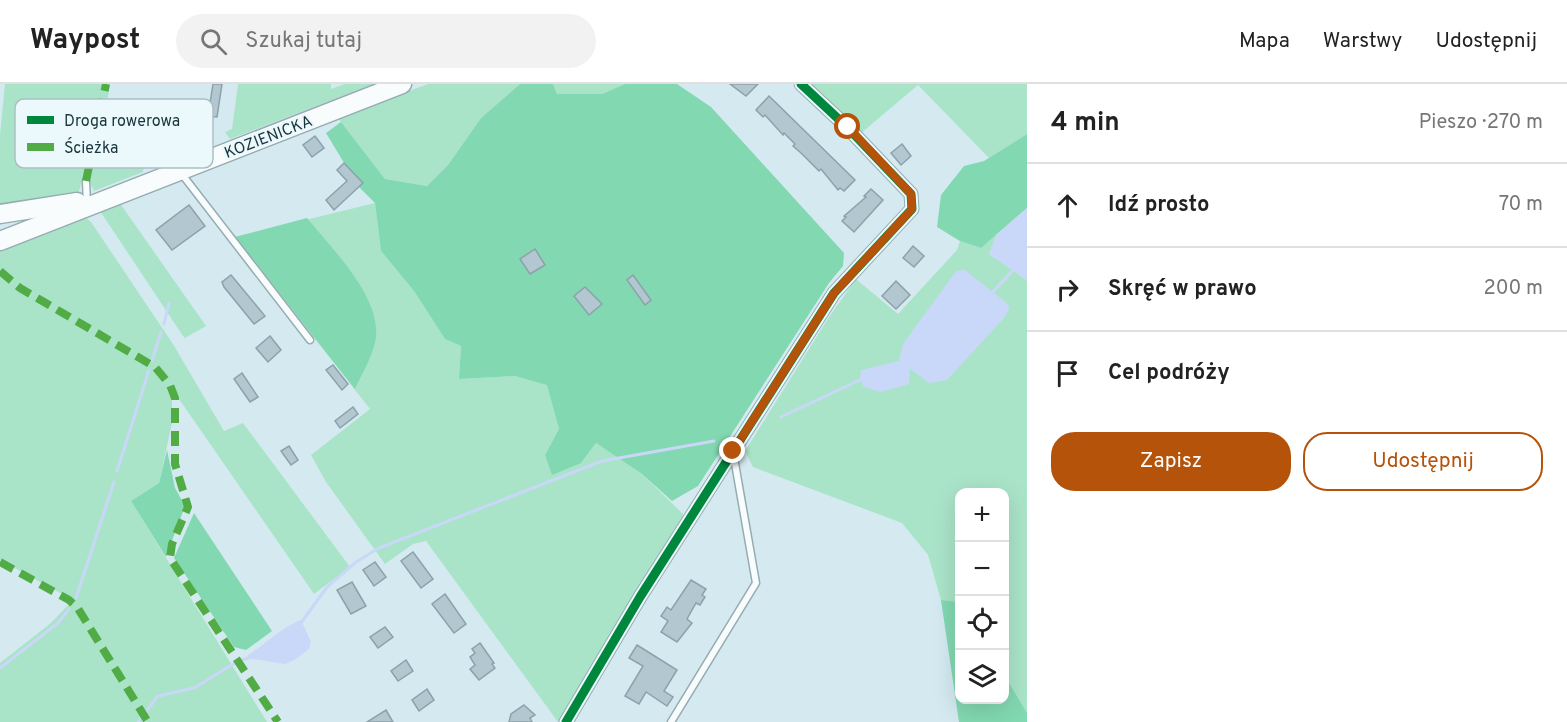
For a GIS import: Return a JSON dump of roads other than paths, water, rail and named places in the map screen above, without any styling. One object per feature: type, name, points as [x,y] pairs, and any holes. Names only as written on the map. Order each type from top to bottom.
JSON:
[{"type":"main road","name":"KOZIENICKA","points":[[213,157],[402,84]]},
{"type":"main road","name":"KOZIENICKA","points":[[0,241],[91,202],[184,168]]},
{"type":"main road","name":"KOZIENICKA","points":[[0,214],[91,202]]},
{"type":"street","points":[[566,722],[640,597],[834,293],[907,215],[914,201],[911,194],[848,127],[801,84]]},
{"type":"lane","points":[[179,170],[310,340]]},
{"type":"lane","points":[[86,182],[91,202]]},
{"type":"lane","points":[[671,722],[756,583],[733,451]]},
{"type":"water","points":[[1027,208],[1027,280],[989,254],[997,234]]},
{"type":"water","points":[[965,270],[1008,304],[1009,309],[1004,318],[947,380],[929,383],[910,369],[909,383],[906,385],[880,392],[864,387],[860,379],[861,370],[899,361],[903,344],[956,271]]},
{"type":"water","points":[[301,620],[311,642],[309,649],[296,659],[285,664],[247,658],[280,632]]},
{"type":"waterway","points":[[991,294],[1015,268]]},
{"type":"waterway","points":[[164,324],[169,303]]},
{"type":"waterway","points":[[152,361],[161,332]]},
{"type":"waterway","points":[[117,471],[149,370]]},
{"type":"waterway","points":[[781,417],[864,378]]},
{"type":"waterway","points":[[301,623],[327,587],[356,562],[379,548],[602,461],[714,441]]},
{"type":"waterway","points":[[76,598],[114,482]]},
{"type":"waterway","points":[[0,668],[58,623],[69,609]]},
{"type":"waterway","points":[[242,660],[251,657]]},
{"type":"waterway","points":[[138,722],[158,696],[194,688],[235,663]]}]
